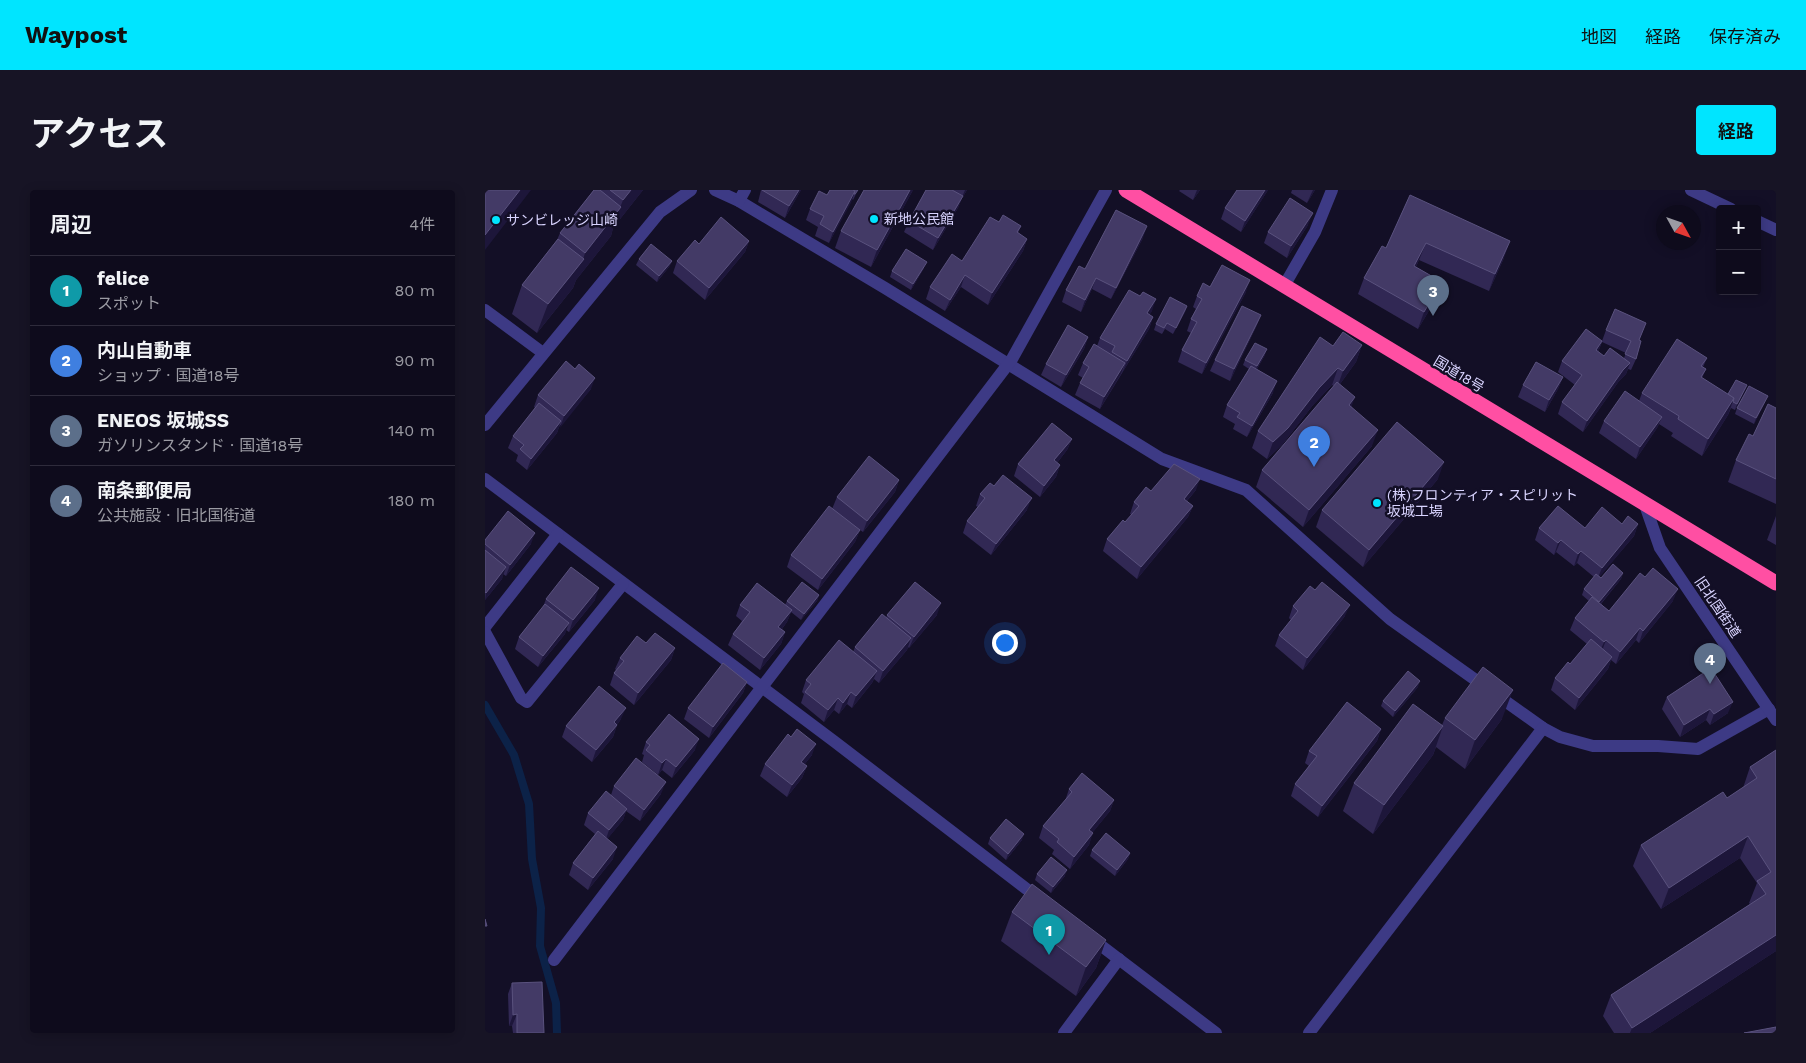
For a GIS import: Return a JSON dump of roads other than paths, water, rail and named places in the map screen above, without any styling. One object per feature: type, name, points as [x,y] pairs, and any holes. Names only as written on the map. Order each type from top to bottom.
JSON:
[{"type":"highway","name":"国道18号","points":[[1126,190],[1776,583]]},
{"type":"street","points":[[485,425],[660,212],[691,190]]},
{"type":"street","points":[[715,190],[742,196],[1007,366],[1161,459],[1246,490],[1390,619],[1543,728],[1560,737],[1593,746],[1658,746],[1698,749],[1772,714]]},
{"type":"street","points":[[554,960],[1007,366],[1106,190]]},
{"type":"street","points":[[1284,286],[1315,232],[1332,190]]},
{"type":"street","points":[[1691,190],[1723,205]]},
{"type":"street","points":[[1761,223],[1776,230]]},
{"type":"street","points":[[485,310],[543,353]]},
{"type":"street","points":[[485,479],[1048,905]]},
{"type":"street","name":"旧北国街道","points":[[1645,505],[1660,548],[1772,714]]},
{"type":"street","points":[[485,626],[558,534]]},
{"type":"street","points":[[485,632],[521,698],[527,702],[623,584]]},
{"type":"street","points":[[1309,1033],[1543,728]]},
{"type":"street","points":[[1079,929],[1216,1033]]},
{"type":"street","points":[[1064,1033],[1119,959]]},
{"type":"waterway","points":[[485,705],[514,755],[529,804],[532,859],[541,908],[540,946],[556,1003],[557,1033]]},
{"type":"place","name":"新地公民館","points":[[874,219]]},
{"type":"place","name":"サンビレッジ山崎","points":[[496,220]]},
{"type":"place","name":"ENEOS 坂城SS","points":[[1433,316]]},
{"type":"place","name":"内山自動車","points":[[1314,467]]},
{"type":"place","name":"(株)フロンティア・スピリット 坂城工場","points":[[1377,503]]},
{"type":"place","name":"南条郵便局","points":[[1710,684]]},
{"type":"place","name":"felice","points":[[1049,955]]}]
